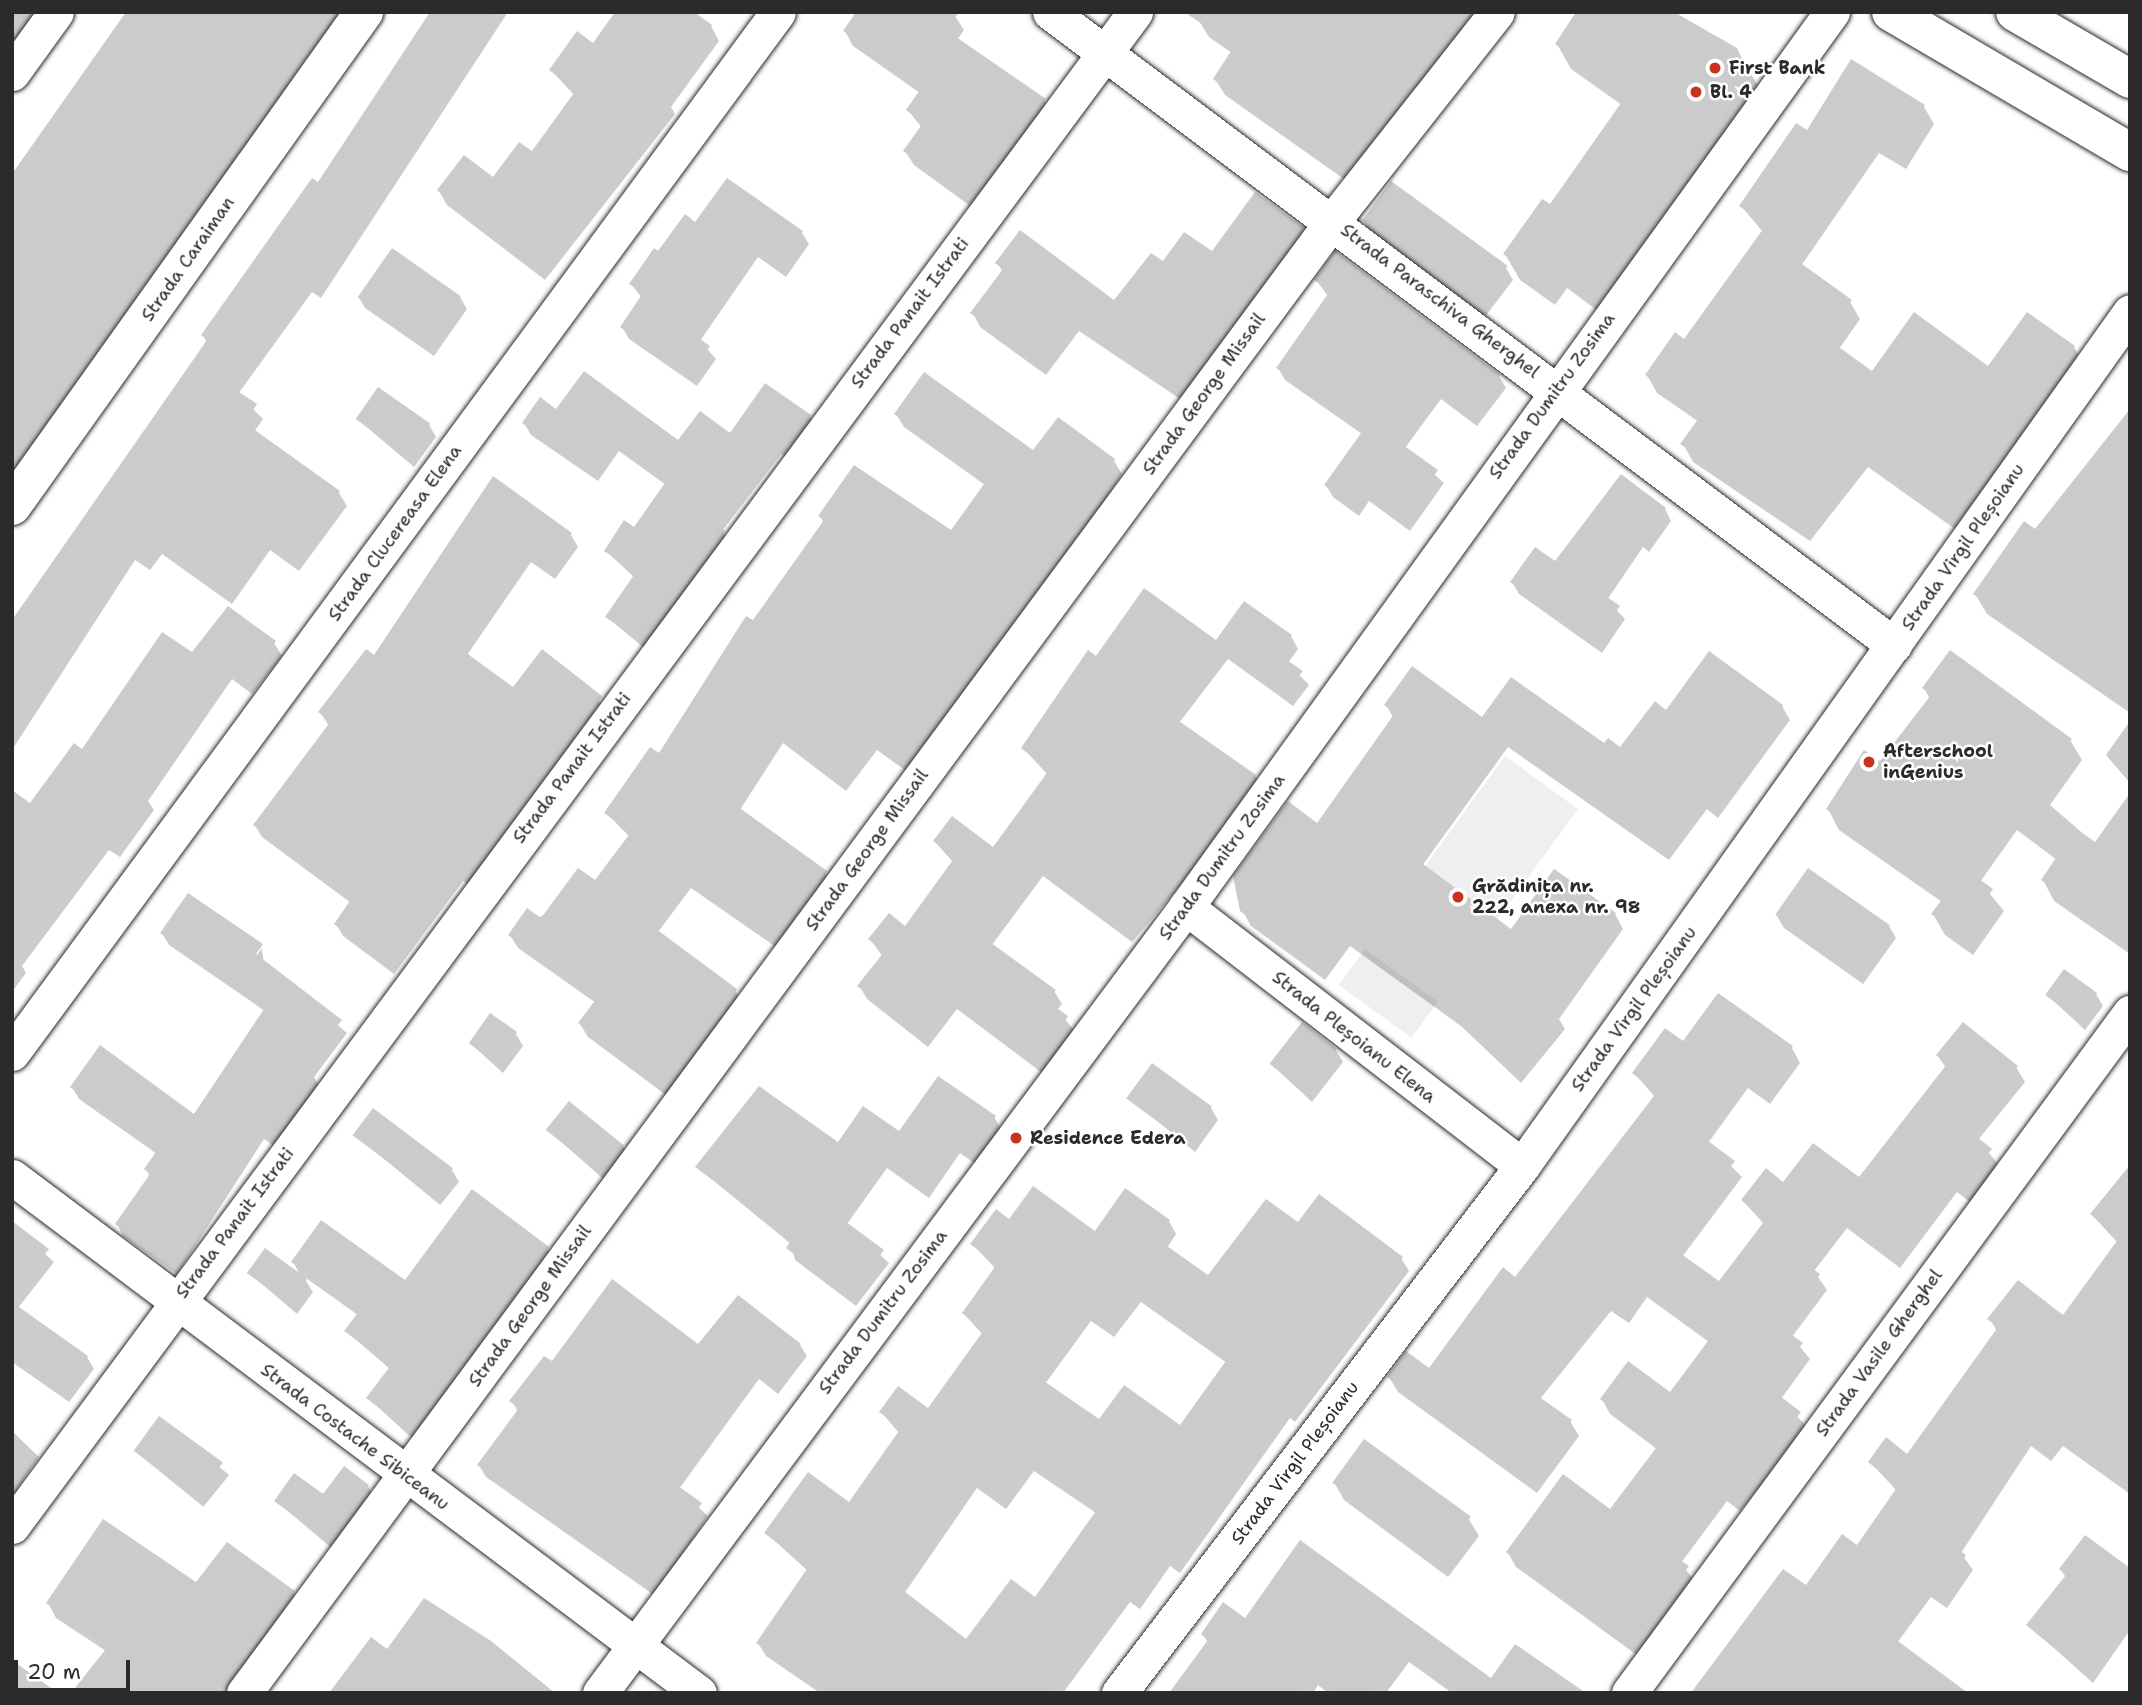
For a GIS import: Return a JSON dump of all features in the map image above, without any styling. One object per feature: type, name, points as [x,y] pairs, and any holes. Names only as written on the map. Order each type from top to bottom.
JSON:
[{"type":"street","points":[[12,73],[56,12]]},
{"type":"street","name":"Strada Caraiman","points":[[12,506],[364,12]]},
{"type":"street","name":"Strada Clucereasa Elena","points":[[12,1053],[778,12]]},
{"type":"street","name":"Strada Paraschiva Gherghel","points":[[1050,12],[1334,219],[1894,645]]},
{"type":"street","name":"Strada Panait Istrati","points":[[12,1526],[1135,12]]},
{"type":"street","name":"Strada George Missail","points":[[244,1693],[1334,219],[1497,12]]},
{"type":"street","name":"Strada Dumitru Zosima","points":[[600,1693],[1186,907],[1556,390],[1832,12]]},
{"type":"street","points":[[1891,12],[2130,152]]},
{"type":"street","points":[[2015,12],[2130,79]]},
{"type":"street","name":"Strada Virgil Pleșoianu","points":[[1119,1693],[1522,1166],[2130,312]]},
{"type":"street","name":"Strada Pleșoianu Elena","points":[[1186,907],[1522,1166]]},
{"type":"street","name":"Strada Vasile Gherghel","points":[[1629,1693],[2130,1013]]},
{"type":"street","name":"Strada Costache Sibiceanu","points":[[12,1177],[176,1303],[699,1693]]},
{"type":"shaded area","name":"Grădinița nr. 222, anexa nr. 98","points":[[1505,756],[1578,809],[1411,1038],[1339,985]]},
{"type":"building","points":[[126,12],[329,12],[303,50],[298,46],[211,189],[12,468],[12,174]]},
{"type":"building","points":[[430,12],[493,12],[313,286],[304,280],[228,385],[257,404],[245,423],[340,491],[292,559],[262,538],[224,592],[154,542],[142,558],[127,548],[12,723],[12,620],[207,340],[201,335],[312,178],[318,182]]},
{"type":"building","points":[[615,12],[694,12],[712,25],[662,94],[668,98],[536,266],[437,190],[464,155],[493,177],[519,142],[532,151],[576,90],[549,70],[577,31],[593,43]]},
{"type":"building","points":[[856,12],[959,12],[946,30],[1046,99],[969,197],[903,151],[923,123],[906,110],[922,87],[843,31]]},
{"type":"building","points":[[1184,12],[1471,12],[1435,58],[1424,51],[1341,168],[1213,79],[1235,45]]},
{"type":"building","points":[[1576,12],[1674,12],[1737,48],[1750,77],[1750,91],[1639,245],[1631,239],[1591,293],[1552,264],[1540,281],[1503,254],[1542,199],[1550,204],[1626,96],[1555,44]]},
{"type":"building","points":[[1851,59],[1925,105],[1896,153],[1869,136],[1788,254],[1852,300],[1825,337],[1872,371],[1914,312],[1988,366],[2027,312],[2075,346],[2016,437],[2005,429],[1944,512],[1857,450],[1799,525],[1680,444],[1702,414],[1645,375],[1675,332],[1684,339],[1766,225],[1739,206],[1796,123],[1807,130]]},
{"type":"building","points":[[727,178],[803,231],[779,266],[751,246],[691,333],[710,346],[690,375],[620,327],[643,293],[629,284],[654,248],[658,251],[685,214],[695,222]]},
{"type":"building","points":[[1391,181],[1507,266],[1479,305],[1362,221]]},
{"type":"building","points":[[1255,192],[1303,227],[1181,392],[1084,322],[1081,327],[1070,319],[1038,362],[970,313],[1003,269],[995,263],[1020,230],[1114,300],[1151,253],[1163,261],[1184,232],[1212,251]]},
{"type":"building","points":[[392,248],[461,296],[426,345],[358,297]]},
{"type":"building","points":[[1335,251],[1500,375],[1470,415],[1433,388],[1396,440],[1438,470],[1402,520],[1362,491],[1352,505],[1324,485],[1364,429],[1276,368],[1330,291],[1314,280]]},
{"type":"building","points":[[584,371],[678,440],[700,411],[730,433],[765,383],[811,415],[785,450],[774,443],[713,522],[725,531],[643,642],[605,617],[636,572],[604,551],[624,520],[634,527],[667,480],[612,440],[590,470],[522,423],[540,397],[556,409]]},
{"type":"building","points":[[924,372],[1033,450],[1058,417],[1115,459],[1040,579],[906,765],[869,738],[838,779],[775,731],[730,801],[827,871],[806,900],[797,893],[768,935],[683,876],[648,923],[737,989],[662,1086],[578,1023],[597,998],[508,935],[527,908],[541,918],[578,868],[595,880],[631,832],[604,813],[650,747],[659,753],[746,616],[753,620],[824,520],[818,516],[854,465],[951,530],[987,480],[894,414]]},
{"type":"building","points":[[378,387],[430,424],[408,456],[356,419]]},
{"type":"building","points":[[2130,409],[2130,702],[1973,594],[2024,521],[2035,529]]},
{"type":"building","points":[[1621,474],[1666,508],[1642,541],[1636,537],[1598,591],[1620,606],[1594,642],[1510,582],[1535,547],[1555,561]]},
{"type":"building","points":[[493,476],[572,533],[547,568],[524,551],[458,647],[513,687],[542,649],[602,696],[519,809],[513,805],[462,874],[456,870],[387,963],[334,924],[352,898],[253,825],[331,721],[318,712],[366,649],[374,655]]},
{"type":"building","points":[[1144,588],[1216,640],[1244,601],[1292,635],[1278,654],[1303,671],[1285,694],[1220,648],[1169,714],[1256,775],[1124,930],[1035,864],[983,937],[1056,990],[1047,1001],[1068,1016],[1037,1064],[949,998],[921,1035],[857,986],[884,952],[868,939],[889,913],[905,926],[955,857],[933,841],[952,816],[993,847],[1049,770],[1021,748],[1088,650],[1096,656]]},
{"type":"building","points":[[228,606],[276,641],[244,682],[224,667],[139,790],[147,796],[112,845],[101,838],[12,957],[12,790],[30,803],[74,743],[82,749],[162,632],[192,652]]},
{"type":"building","points":[[1950,650],[2072,739],[2036,787],[2046,795],[2040,803],[2095,842],[2130,793],[2130,943],[2041,880],[2060,852],[2005,811],[1964,868],[1993,889],[1961,935],[1931,914],[1946,894],[1826,809],[1864,750],[1880,761],[1931,695],[1922,688]]},
{"type":"building","points":[[1709,651],[1783,705],[1709,804],[1698,796],[1660,847],[1499,734],[1411,855],[1511,929],[1554,869],[1616,913],[1549,1007],[1558,1013],[1512,1069],[1451,1011],[1342,933],[1316,967],[1240,911],[1233,876],[1288,801],[1317,823],[1395,713],[1384,705],[1412,666],[1482,717],[1511,677],[1604,743],[1608,738],[1620,747],[1655,701],[1666,710]]},
{"type":"building","points":[[1808,868],[1890,925],[1857,972],[1775,915]]},
{"type":"building","points":[[188,893],[263,944],[256,954],[342,1020],[304,1069],[315,1076],[273,1139],[257,1128],[170,1263],[115,1224],[150,1174],[144,1169],[158,1149],[70,1087],[100,1045],[194,1114],[266,1006],[160,933]]},
{"type":"building","points":[[2064,969],[2097,993],[2078,1019],[2045,995]]},
{"type":"building","points":[[1718,993],[1793,1046],[1761,1091],[1739,1075],[1696,1132],[1735,1161],[1670,1246],[1719,1281],[1766,1219],[1741,1200],[1766,1168],[1783,1182],[1813,1143],[1859,1177],[1947,1064],[1936,1055],[1963,1022],[2018,1066],[1967,1129],[1992,1149],[1961,1188],[1948,1178],[1891,1254],[1838,1214],[1802,1261],[1820,1274],[1781,1327],[1803,1343],[1769,1388],[1801,1412],[1731,1497],[1718,1488],[1670,1553],[1689,1566],[1632,1644],[1506,1552],[1563,1474],[1610,1509],[1659,1444],[1600,1399],[1628,1361],[1670,1392],[1711,1337],[1638,1283],[1620,1309],[1602,1297],[1528,1389],[1572,1420],[1528,1479],[1387,1377],[1406,1351],[1429,1368],[1503,1267],[1515,1277],[1657,1092],[1632,1073],[1665,1028],[1683,1041]]},
{"type":"building","points":[[490,1013],[517,1032],[496,1062],[469,1043]]},
{"type":"building","points":[[1302,1022],[1337,1049],[1304,1091],[1269,1064]]},
{"type":"building","points":[[1152,1063],[1212,1106],[1186,1142],[1126,1099]]},
{"type":"building","points":[[938,1076],[996,1116],[970,1154],[953,1142],[922,1187],[879,1158],[838,1216],[884,1250],[849,1296],[786,1248],[792,1239],[695,1167],[759,1086],[838,1142],[863,1106],[899,1131]]},
{"type":"building","points":[[569,1101],[623,1145],[600,1174],[546,1130]]},
{"type":"building","points":[[373,1108],[453,1168],[432,1195],[353,1135]]},
{"type":"building","points":[[2130,1165],[2130,1487],[2054,1433],[2042,1448],[2022,1433],[1949,1544],[1966,1555],[1938,1595],[1922,1584],[1887,1633],[1968,1693],[1691,1693],[1783,1569],[1806,1585],[1842,1534],[1857,1545],[1898,1486],[1868,1462],[1886,1437],[1907,1454],[1998,1327],[1987,1319],[2018,1280],[2063,1315],[2119,1238],[2090,1214]]},
{"type":"building","points":[[1033,1186],[1095,1231],[1125,1188],[1170,1220],[1157,1239],[1208,1275],[1266,1199],[1298,1222],[1319,1194],[1403,1257],[1288,1410],[1282,1406],[1172,1561],[1162,1554],[1132,1597],[1122,1590],[1048,1693],[829,1693],[756,1643],[809,1566],[764,1533],[808,1472],[849,1502],[901,1428],[879,1412],[898,1386],[928,1408],[984,1330],[962,1313],[997,1264],[970,1244],[996,1209],[1009,1219]],"holes":[[[1133,1290],[1228,1358],[1180,1425],[1124,1385],[1099,1419],[1035,1375],[1083,1309],[1106,1326]],[[1026,1459],[1098,1508],[1035,1597],[1011,1579],[966,1639],[895,1584],[969,1477],[998,1497]]]},
{"type":"building","points":[[472,1189],[549,1247],[407,1429],[366,1398],[391,1365],[344,1331],[360,1310],[291,1262],[321,1220],[405,1280]]},
{"type":"building","points":[[12,1221],[49,1249],[12,1295]]},
{"type":"building","points":[[265,1248],[307,1279],[289,1304],[247,1273]]},
{"type":"building","points":[[612,1279],[698,1344],[738,1295],[801,1344],[771,1383],[752,1368],[671,1481],[702,1503],[647,1584],[477,1465],[519,1408],[509,1401],[544,1356],[552,1361]]},
{"type":"building","points":[[12,1302],[88,1356],[62,1391],[12,1356]]},
{"type":"building","points":[[159,1416],[223,1462],[198,1497],[134,1451]]},
{"type":"building","points":[[1364,1439],[1471,1517],[1439,1560],[1332,1483]]},
{"type":"building","points":[[344,1466],[369,1485],[328,1540],[274,1501],[294,1473],[323,1494]]},
{"type":"building","points":[[103,1519],[196,1582],[227,1542],[295,1591],[212,1693],[71,1693],[109,1645],[46,1603]]},
{"type":"building","points":[[2085,1535],[2130,1568],[2130,1607],[2085,1673],[2026,1625],[2066,1575],[2059,1569]]},
{"type":"building","points":[[1300,1540],[1491,1678],[1515,1644],[1586,1693],[1460,1693],[1401,1650],[1370,1693],[1336,1693],[1310,1674],[1297,1693],[1169,1693],[1208,1640],[1201,1634],[1223,1602],[1245,1618]]},
{"type":"building","points":[[424,1598],[491,1641],[555,1693],[329,1693],[371,1637],[387,1649]]},
{"type":"place","name":"First Bank","points":[[1715,68]]},
{"type":"place","name":"Bl. 4","points":[[1696,92]]},
{"type":"place","name":"Afterschool inGenius","points":[[1869,762]]},
{"type":"place","name":"Grădinița nr. 222, anexa nr. 98","points":[[1458,897]]},
{"type":"place","name":"Residence Edera","points":[[1016,1138]]}]
